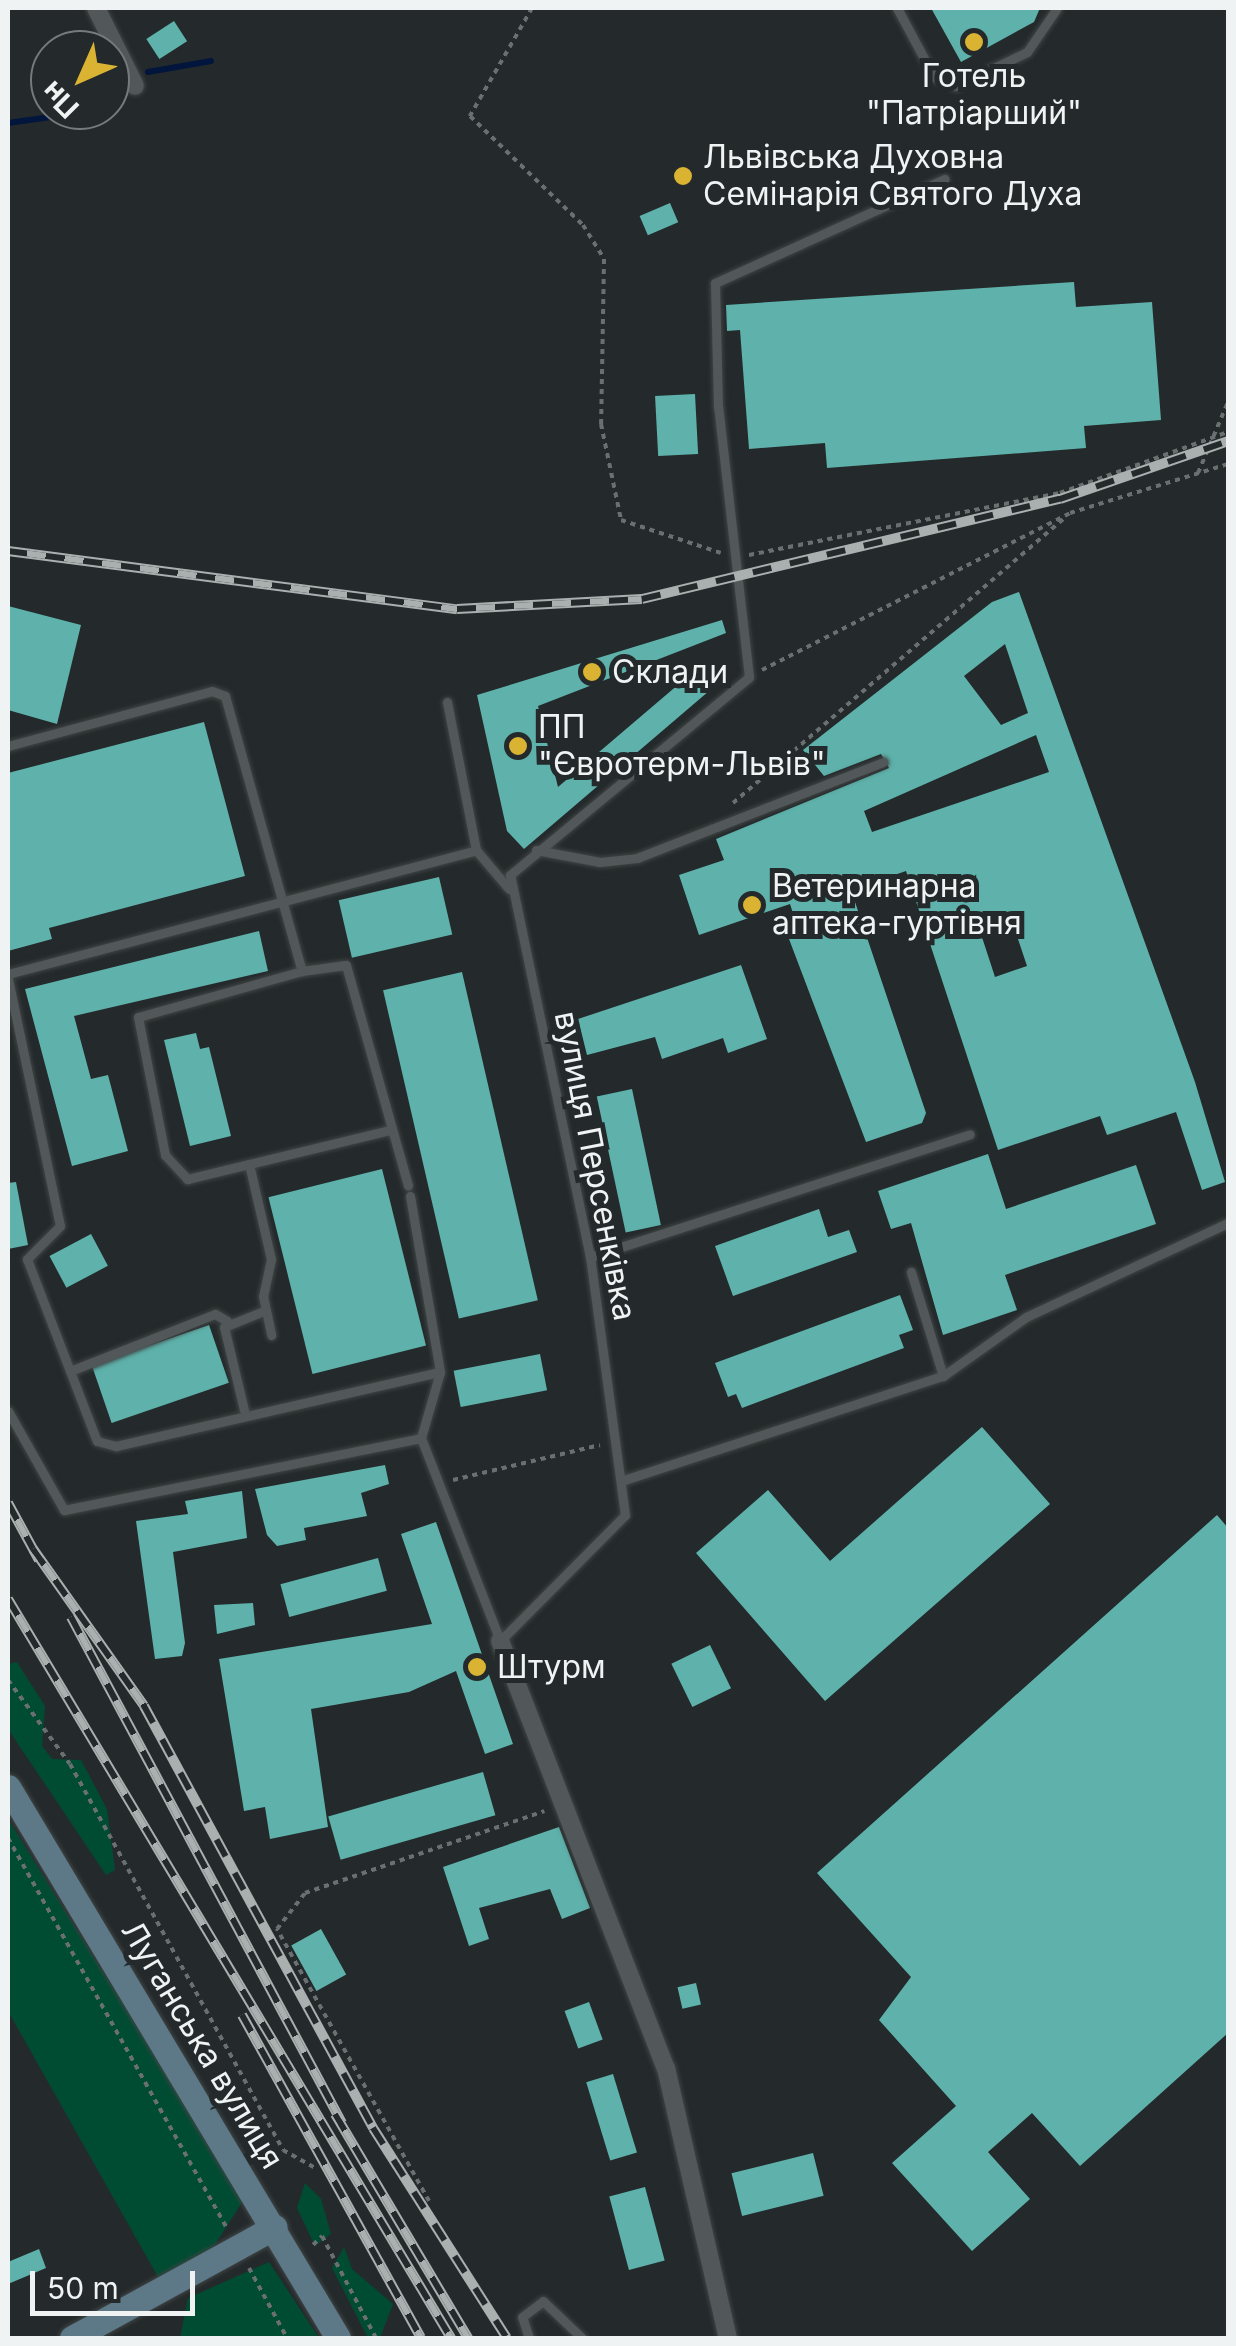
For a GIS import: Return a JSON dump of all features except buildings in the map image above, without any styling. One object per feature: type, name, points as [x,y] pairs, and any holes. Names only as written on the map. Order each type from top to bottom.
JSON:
[{"type":"main road","name":"Луганська вулиця","points":[[8,1788],[275,2227],[338,2338]]},
{"type":"main road","points":[[72,2338],[275,2227]]},
{"type":"street","points":[[96,8],[135,86]]},
{"type":"street","points":[[500,1641],[666,2068],[728,2338]]},
{"type":"lane","points":[[897,8],[934,77],[956,86],[1027,52],[1057,8]]},
{"type":"lane","points":[[447,702],[476,850],[509,888],[536,850],[749,678],[710,306],[715,283],[944,180]]},
{"type":"lane","points":[[8,746],[219,691],[302,971]]},
{"type":"lane","points":[[536,850],[625,860],[884,762]]},
{"type":"lane","points":[[440,1372],[244,1410],[105,1447],[70,1371],[27,1259],[60,1226],[8,976],[476,850]]},
{"type":"lane","name":"вулиця Персенківка","points":[[500,1641],[621,1521],[621,1482],[590,1257],[509,888]]},
{"type":"lane","points":[[389,1130],[249,1164],[177,1176],[138,1017],[302,971],[346,964],[409,1191],[440,1372],[421,1438],[500,1641]]},
{"type":"lane","points":[[590,1257],[970,1134]]},
{"type":"lane","points":[[249,1164],[270,1259],[266,1310],[271,1335]]},
{"type":"lane","points":[[621,1482],[943,1376],[1026,1317],[1228,1223]]},
{"type":"lane","points":[[910,1272],[943,1376]]},
{"type":"lane","points":[[70,1371],[215,1314],[227,1320],[266,1310]]},
{"type":"lane","points":[[227,1320],[244,1410]]},
{"type":"lane","points":[[8,1411],[64,1510],[421,1438]]},
{"type":"lane","points":[[529,2338],[522,2317],[544,2301],[582,2338]]},
{"type":"path","points":[[532,8],[470,116],[582,225],[604,259],[601,424],[622,520],[734,558],[1060,493],[1228,432]]},
{"type":"path","points":[[1198,473],[1228,402]]},
{"type":"path","points":[[749,678],[823,631],[1070,513],[1228,464]]},
{"type":"path","points":[[728,822],[734,796],[1070,513]]},
{"type":"path","points":[[439,1483],[613,1442]]},
{"type":"path","points":[[8,1680],[70,1764],[284,2150],[317,2169]]},
{"type":"path","points":[[428,2201],[277,1929],[305,1894],[564,1804]]},
{"type":"path","points":[[8,1838],[287,2338]]},
{"type":"path","points":[[314,2245],[322,2236],[376,2338]]},
{"type":"green space","points":[[17,1662],[45,1706],[42,1746],[52,1759],[81,1760],[107,1809],[115,1870],[106,1875],[8,1729],[8,1664]]},
{"type":"green space","points":[[8,1819],[244,2199],[213,2248],[158,2277],[8,2011]]},
{"type":"green space","points":[[305,2183],[321,2199],[331,2234],[315,2246],[297,2208]]},
{"type":"green space","points":[[344,2247],[352,2269],[393,2304],[380,2338],[368,2338],[332,2268]]},
{"type":"green space","points":[[269,2262],[319,2338],[180,2338],[188,2298]]},
{"type":"waterway","points":[[148,72],[211,61]]},
{"type":"waterway","points":[[8,123],[30,120]]},
{"type":"railway","points":[[8,551],[457,609],[642,599],[1060,499],[1228,441]]},
{"type":"railway","points":[[8,1503],[39,1560]]},
{"type":"railway","points":[[33,1549],[144,1706],[373,2128],[507,2338]]},
{"type":"railway","points":[[8,1599],[451,2338]]},
{"type":"railway","points":[[71,1617],[342,2123]]},
{"type":"railway","points":[[242,2015],[421,2338]]},
{"type":"railway","points":[[335,2114],[468,2338]]},
{"type":"place","name":"Готель \"Патріарший\"","points":[[974,42]]},
{"type":"place","name":"Львівська Духовна Семінарія Святого Духа","points":[[683,176]]},
{"type":"place","name":"Склади","points":[[592,672]]},
{"type":"place","name":"ПП \"Євротерм-Львів\"","points":[[518,746]]},
{"type":"place","name":"Ветеринарна аптека-гуртівня","points":[[752,905]]},
{"type":"place","name":"Штурм","points":[[477,1667]]}]
